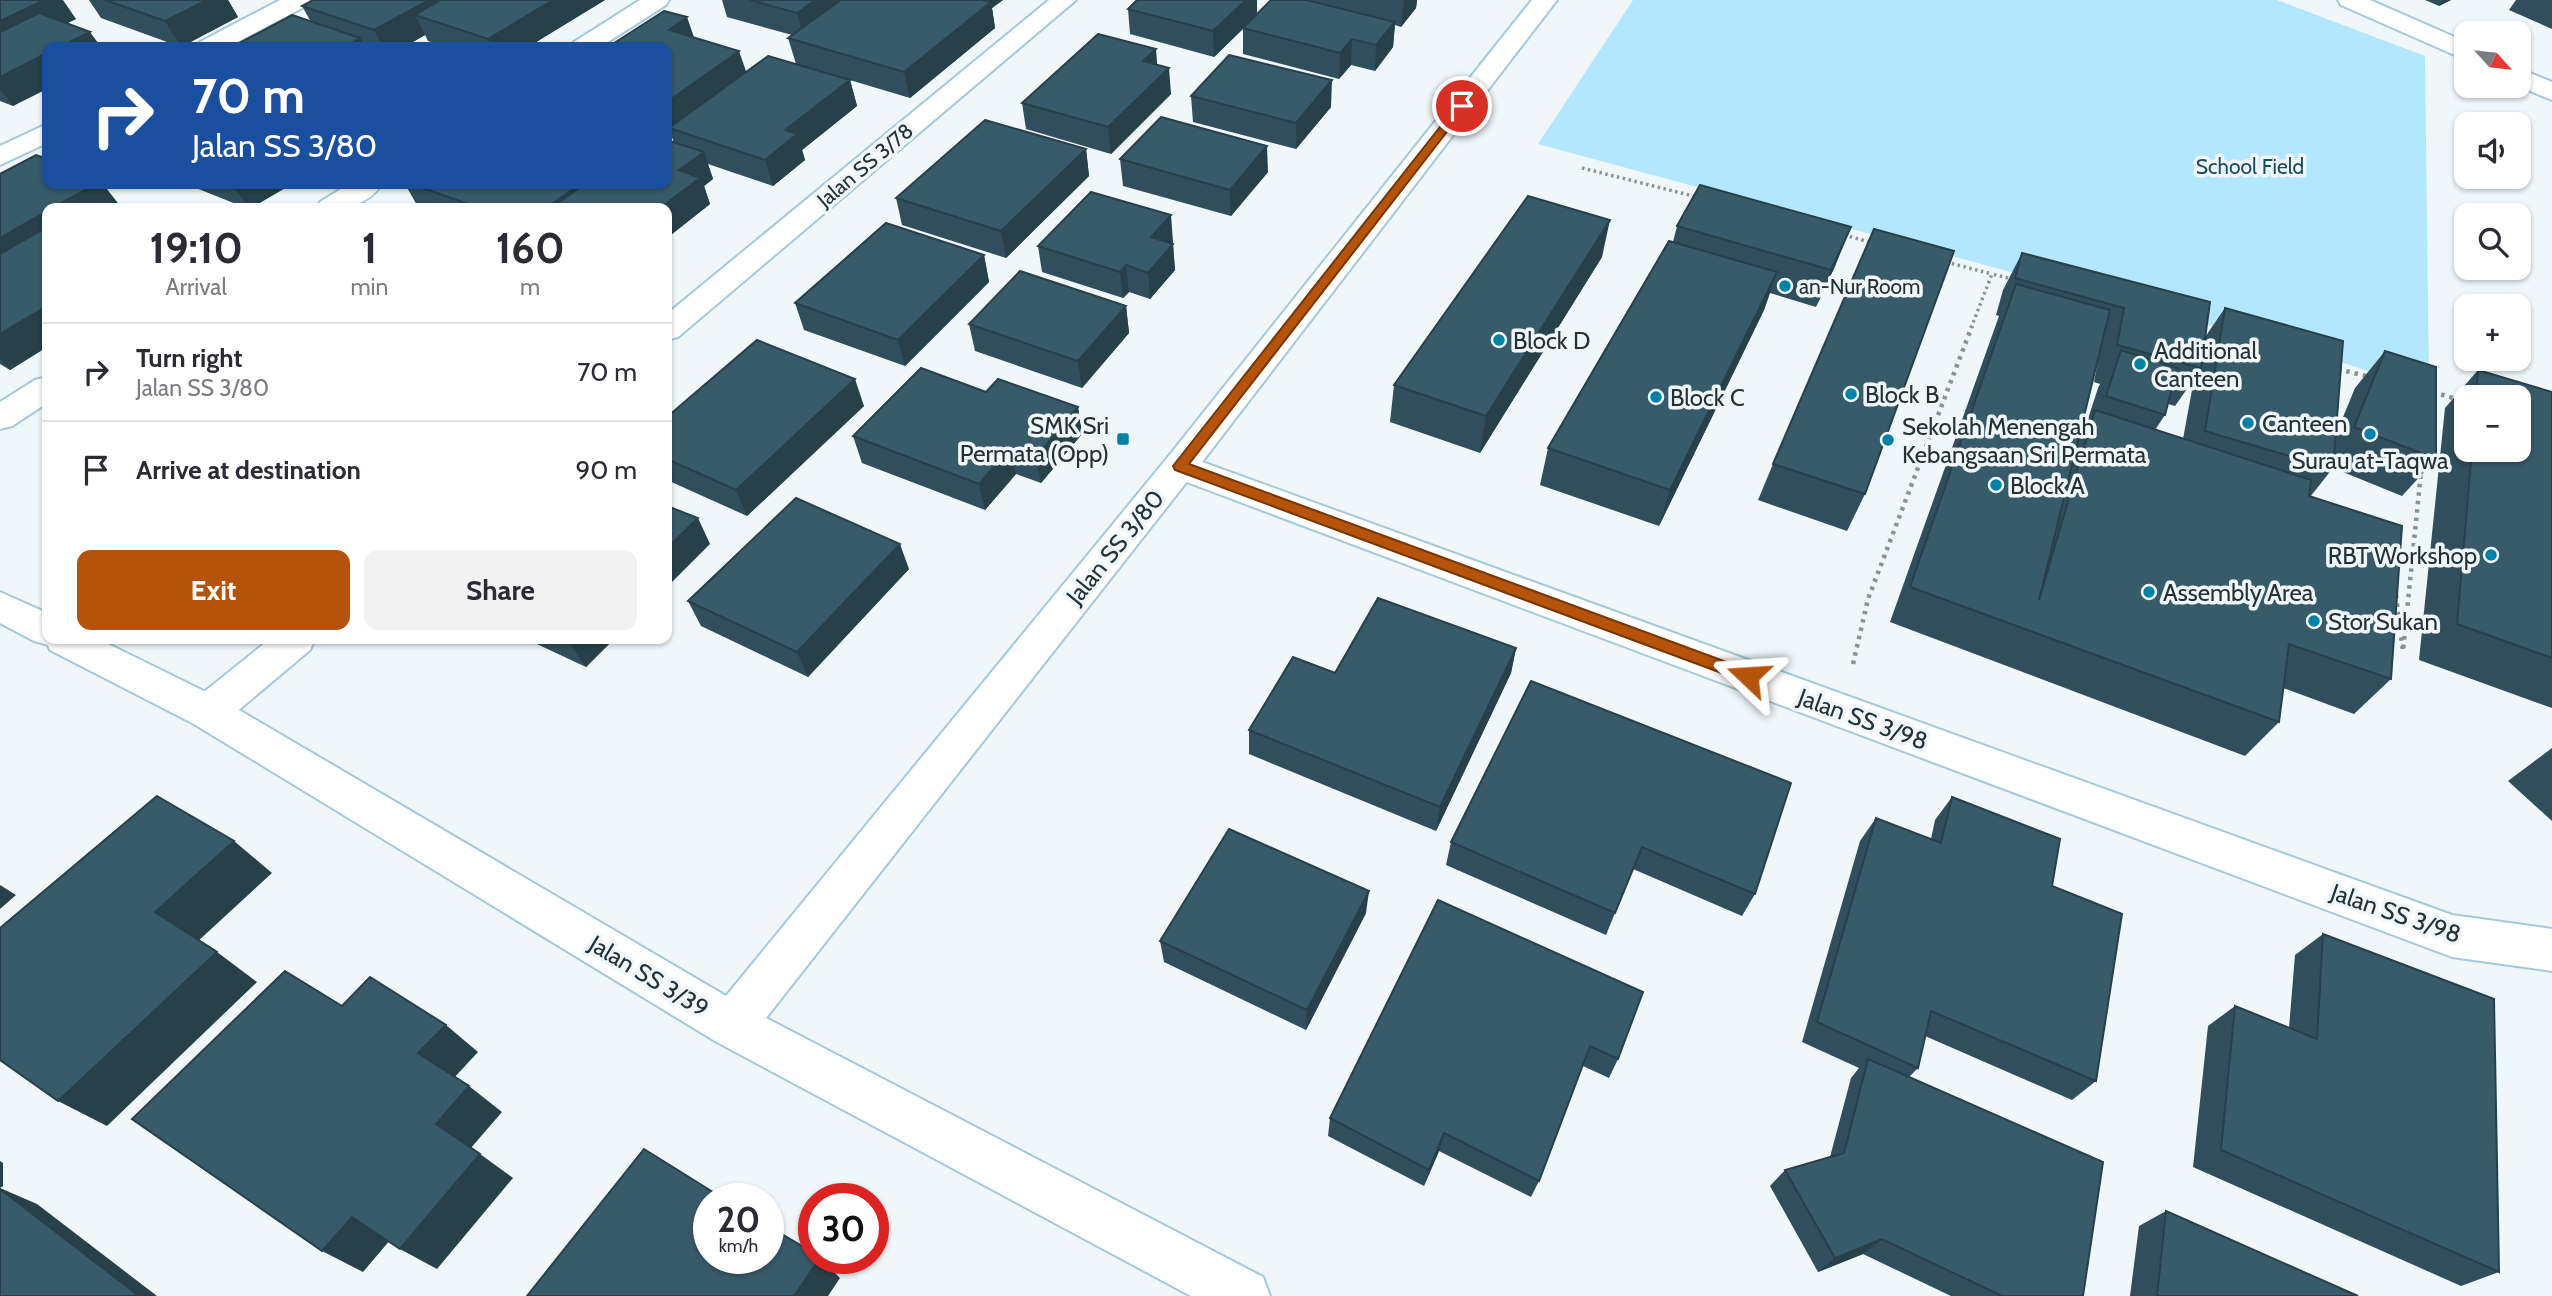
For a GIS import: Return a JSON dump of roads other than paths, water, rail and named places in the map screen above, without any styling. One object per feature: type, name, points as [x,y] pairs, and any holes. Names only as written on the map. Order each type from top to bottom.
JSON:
[{"type":"street","points":[[219,42],[299,0]]},
{"type":"street","points":[[591,42],[657,0]]},
{"type":"street","name":"Jalan SS 3/78","points":[[672,326],[1064,0]]},
{"type":"street","name":"Jalan SS 3/80","points":[[732,1025],[1180,466],[1545,0]]},
{"type":"street","points":[[2350,0],[2454,47]]},
{"type":"street","points":[[2531,82],[2552,92]]},
{"type":"street","points":[[0,157],[42,135]]},
{"type":"street","points":[[338,203],[360,189]]},
{"type":"street","points":[[0,418],[42,391]]},
{"type":"street","name":"Jalan SS 3/98","points":[[1180,466],[2452,936],[2552,950]]},
{"type":"street","points":[[0,606],[42,627]]},
{"type":"street","name":"Jalan SS 3/39","points":[[74,644],[208,712],[732,1025],[1244,1296]]},
{"type":"street","points":[[208,712],[290,644]]},
{"type":"place","name":"an-Nur Room","points":[[1785,286]]},
{"type":"place","name":"Block D","points":[[1499,340]]},
{"type":"place","name":"Additional Canteen","points":[[2140,364]]},
{"type":"place","name":"Block B","points":[[1851,394]]},
{"type":"place","name":"Block C","points":[[1656,397]]},
{"type":"place","name":"Canteen","points":[[2248,423]]},
{"type":"place","name":"Surau at-Taqwa","points":[[2370,434]]},
{"type":"place","name":"SMK Sri Permata (Opp)","points":[[1123,439]]},
{"type":"place","name":"Sekolah Menengah Kebangsaan Sri Permata","points":[[1888,440]]},
{"type":"place","name":"Block A","points":[[1996,485]]},
{"type":"place","name":"RBT Workshop","points":[[2491,555]]},
{"type":"place","name":"Assembly Area","points":[[2149,592]]},
{"type":"place","name":"Stor Sukan","points":[[2314,621]]},
{"type":"park label","name":"School Field","points":[[2250,166]]}]
